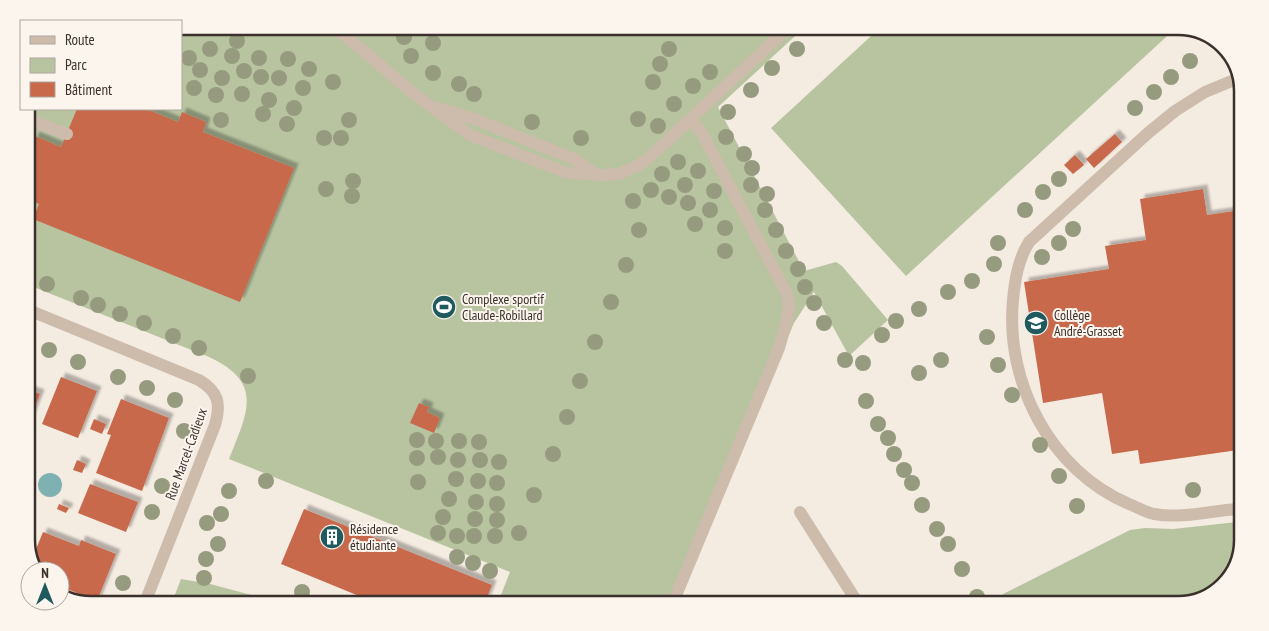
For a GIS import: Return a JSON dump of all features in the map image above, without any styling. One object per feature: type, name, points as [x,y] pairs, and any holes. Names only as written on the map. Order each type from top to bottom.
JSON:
[{"type":"street","points":[[344,35],[429,105],[470,135],[567,173],[597,175],[619,174],[639,165],[780,35]]},
{"type":"street","points":[[1233,80],[1205,92],[1175,111],[1148,133],[1029,242],[1018,264],[1012,314],[1016,365],[1025,391],[1037,419],[1050,441],[1074,468],[1114,498],[1153,514],[1182,515],[1234,508]]},
{"type":"street","points":[[676,596],[779,348],[785,329],[789,305],[785,288],[762,244],[701,132],[691,119]]},
{"type":"street","points":[[35,122],[67,134]]},
{"type":"street","name":"Rue Marcel-Cadieux","points":[[35,313],[199,380],[211,390],[218,401],[215,425],[148,596]]},
{"type":"street","points":[[800,512],[853,596]]},
{"type":"green space","name":"Complexe sportif Claude-Robillard","points":[[182,35],[796,35],[718,107],[804,271],[836,262],[842,266],[888,320],[849,356],[814,292],[794,323],[678,596],[501,596],[510,572],[229,459],[245,413],[247,400],[245,389],[238,377],[227,367],[209,357],[35,288],[35,110],[182,110]]},
{"type":"green space","points":[[872,35],[1168,35],[906,276],[771,128]]},
{"type":"green space","points":[[1234,522],[1234,547],[1228,565],[1220,577],[1209,587],[1196,593],[1178,596],[1001,596],[1130,530],[1145,528],[1173,529]]},
{"type":"green space","points":[[181,579],[210,584],[255,596],[174,596]]},
{"type":"water","points":[[50,473],[55,474],[61,480],[61,490],[55,496],[50,497],[45,496],[39,490],[38,485],[39,480],[45,474]]},
{"type":"building","points":[[77,110],[148,110],[178,122],[182,112],[206,122],[203,132],[294,168],[240,302],[35,220],[39,204],[35,202],[35,136],[61,147]]},
{"type":"building","points":[[1115,134],[1122,142],[1094,168],[1086,159]]},
{"type":"building","points":[[1075,155],[1084,165],[1073,174],[1064,165]]},
{"type":"building","points":[[1203,189],[1207,215],[1234,211],[1234,451],[1140,464],[1138,450],[1112,454],[1102,393],[1043,403],[1024,282],[1109,269],[1105,246],[1146,240],[1140,199]]},
{"type":"building","points":[[61,377],[97,391],[78,438],[42,424]]},
{"type":"building","points":[[35,392],[40,394],[35,407]]},
{"type":"building","points":[[121,399],[169,418],[142,491],[96,473],[111,435],[107,434]]},
{"type":"building","points":[[419,403],[429,407],[427,412],[440,418],[434,433],[410,423]]},
{"type":"building","points":[[94,419],[106,424],[102,434],[90,429]]},
{"type":"building","points":[[77,460],[86,464],[82,473],[73,470]]},
{"type":"building","points":[[90,484],[138,502],[126,532],[78,513]]},
{"type":"building","points":[[59,504],[69,508],[66,513],[57,509]]},
{"type":"building","name":"Résidence étudiante","points":[[304,509],[492,585],[488,596],[359,596],[281,564]]},
{"type":"building","points":[[43,532],[79,546],[81,540],[116,554],[99,596],[91,596],[83,595],[70,590],[70,561],[39,561],[36,551]]},
{"type":"place","name":"Complexe sportif Claude-Robillard","points":[[444,307]]},
{"type":"place","name":"Collège André-Grasset","points":[[1036,323]]},
{"type":"place","name":"Résidence étudiante","points":[[332,537]]}]
